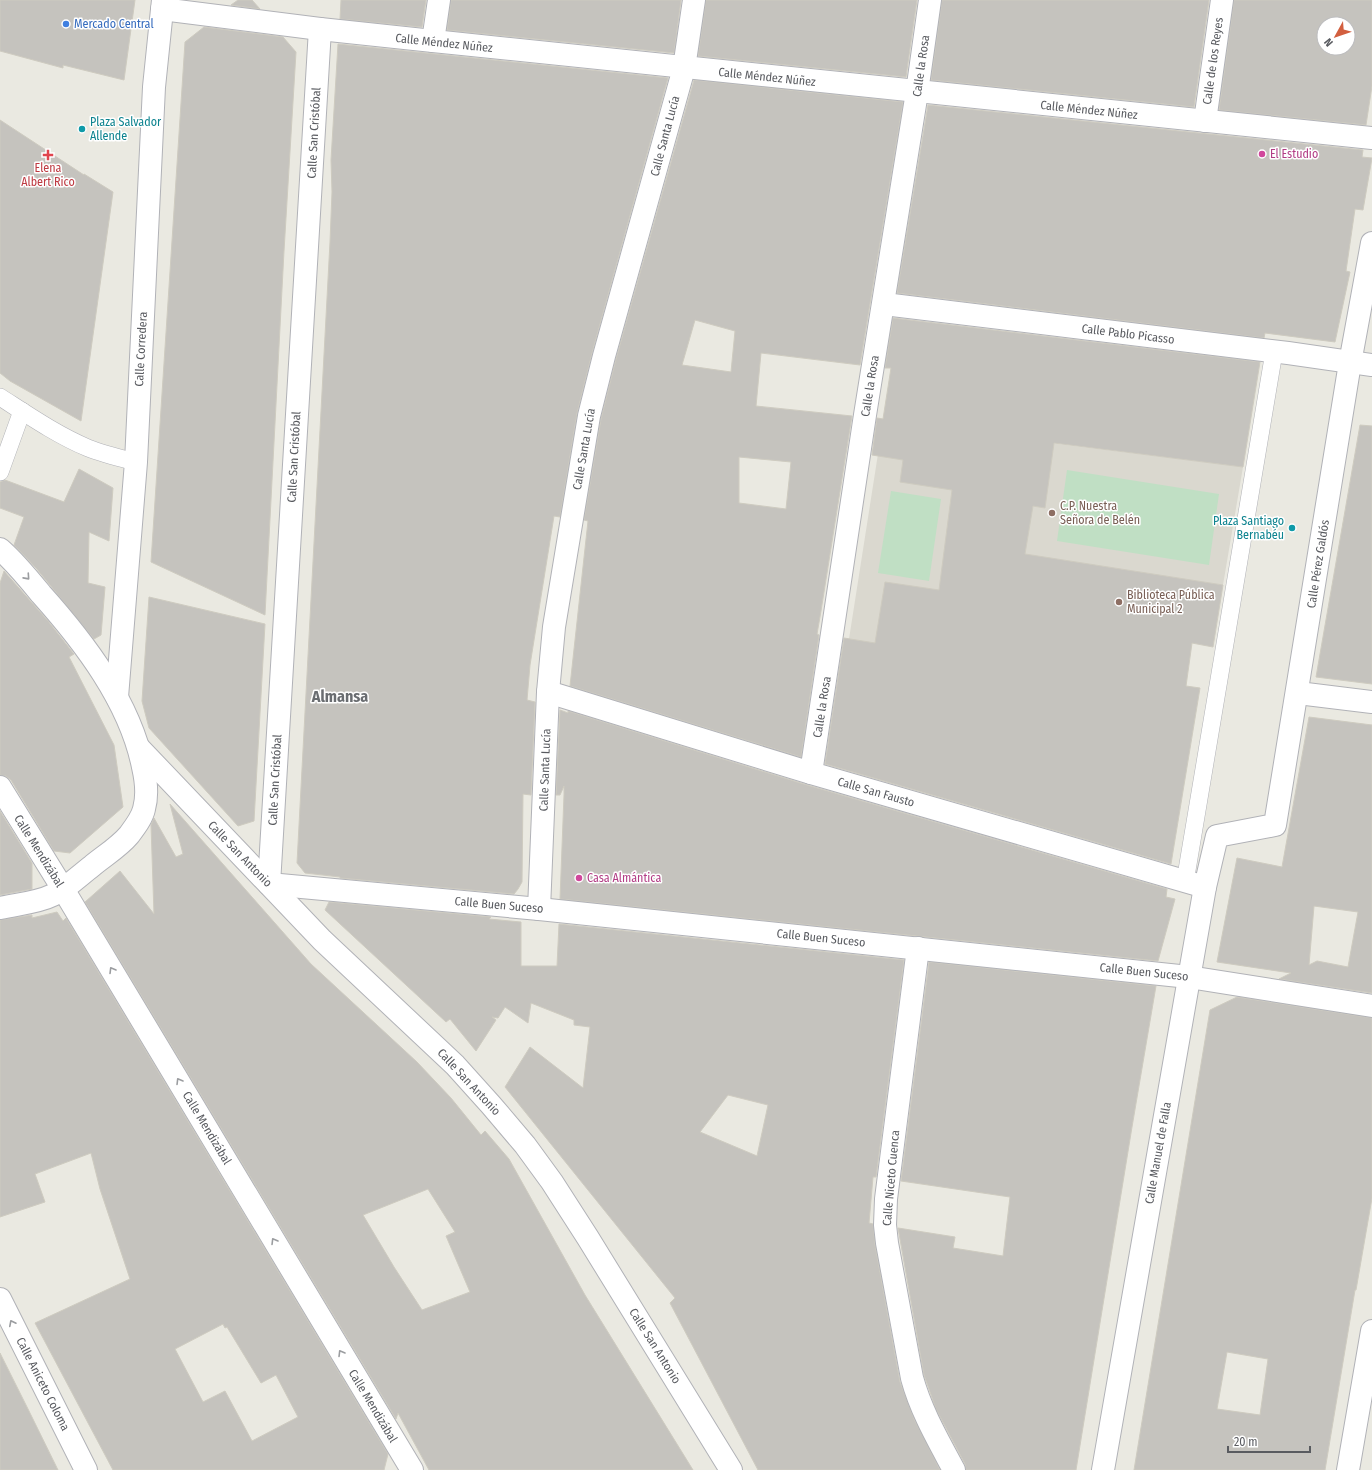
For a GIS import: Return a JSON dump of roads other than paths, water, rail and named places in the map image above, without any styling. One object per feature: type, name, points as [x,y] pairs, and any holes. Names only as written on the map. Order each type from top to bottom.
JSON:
[{"type":"street","points":[[433,41],[439,0]]},
{"type":"street","name":"Calle Santa Lucía","points":[[539,909],[548,692],[554,626],[589,416],[604,356],[684,68],[694,0]]},
{"type":"street","name":"Calle la Rosa","points":[[811,773],[930,0]]},
{"type":"street","name":"Calle de los Reyes","points":[[1205,121],[1222,0]]},
{"type":"street","name":"Calle Méndez Núñez","points":[[163,4],[320,29],[684,68],[1372,138]]},
{"type":"street","name":"Calle Corredera","points":[[117,697],[136,462],[154,87],[163,4]]},
{"type":"street","name":"Calle San Cristóbal","points":[[269,884],[320,29]]},
{"type":"street","name":"Calle Pérez Galdós","points":[[1217,836],[1275,825],[1298,693],[1350,363],[1372,243]]},
{"type":"street","name":"Calle Pablo Picasso","points":[[884,304],[1372,365]]},
{"type":"street","points":[[1195,884],[1274,352]]},
{"type":"street","points":[[0,397],[63,435],[88,448],[136,462]]},
{"type":"street","points":[[0,472],[22,411]]},
{"type":"street","points":[[0,549],[65,621],[86,649],[117,697],[140,749],[146,791],[144,810],[139,821],[129,836],[116,847],[63,889],[52,895],[37,900],[0,908]]},
{"type":"street","name":"Calle San Fausto","points":[[548,692],[811,773],[1195,884]]},
{"type":"street","points":[[1298,693],[1372,702]]},
{"type":"street","name":"Calle San Antonio","points":[[140,749],[322,940],[455,1065],[525,1145],[552,1182],[588,1238],[731,1470]]},
{"type":"street","name":"Calle Mendizábal","points":[[0,788],[63,889],[412,1470]]},
{"type":"street","name":"Calle Manuel de Falla","points":[[1103,1470],[1189,977],[1195,884],[1217,836]]},
{"type":"street","name":"Calle Buen Suceso","points":[[269,884],[539,909],[1189,977],[1372,1006]]},
{"type":"street","name":"Calle Niceto Cuenca","points":[[918,948],[886,1199],[885,1225],[887,1243],[914,1385],[923,1410],[954,1470]]},
{"type":"street","name":"Calle Aniceto Coloma","points":[[0,1299],[86,1470]]},
{"type":"street","points":[[1348,1470],[1372,1331]]},
{"type":"place","name":"Mercado Central","points":[[66,24]]},
{"type":"place","name":"Plaza Salvador Allende","points":[[82,129]]},
{"type":"place","name":"El Estudio","points":[[1262,154]]},
{"type":"place","name":"Elena Albert Rico","points":[[48,155]]},
{"type":"place","name":"C.P. Nuestra Señora de Belén","points":[[1052,513]]},
{"type":"place","name":"Plaza Santiago Bernabéu","points":[[1292,528]]},
{"type":"place","name":"Biblioteca Pública Municipal 2","points":[[1119,602]]},
{"type":"place","name":"Casa Almántica","points":[[579,878]]},
{"type":"district","name":"Almansa","points":[[340,696]]}]
